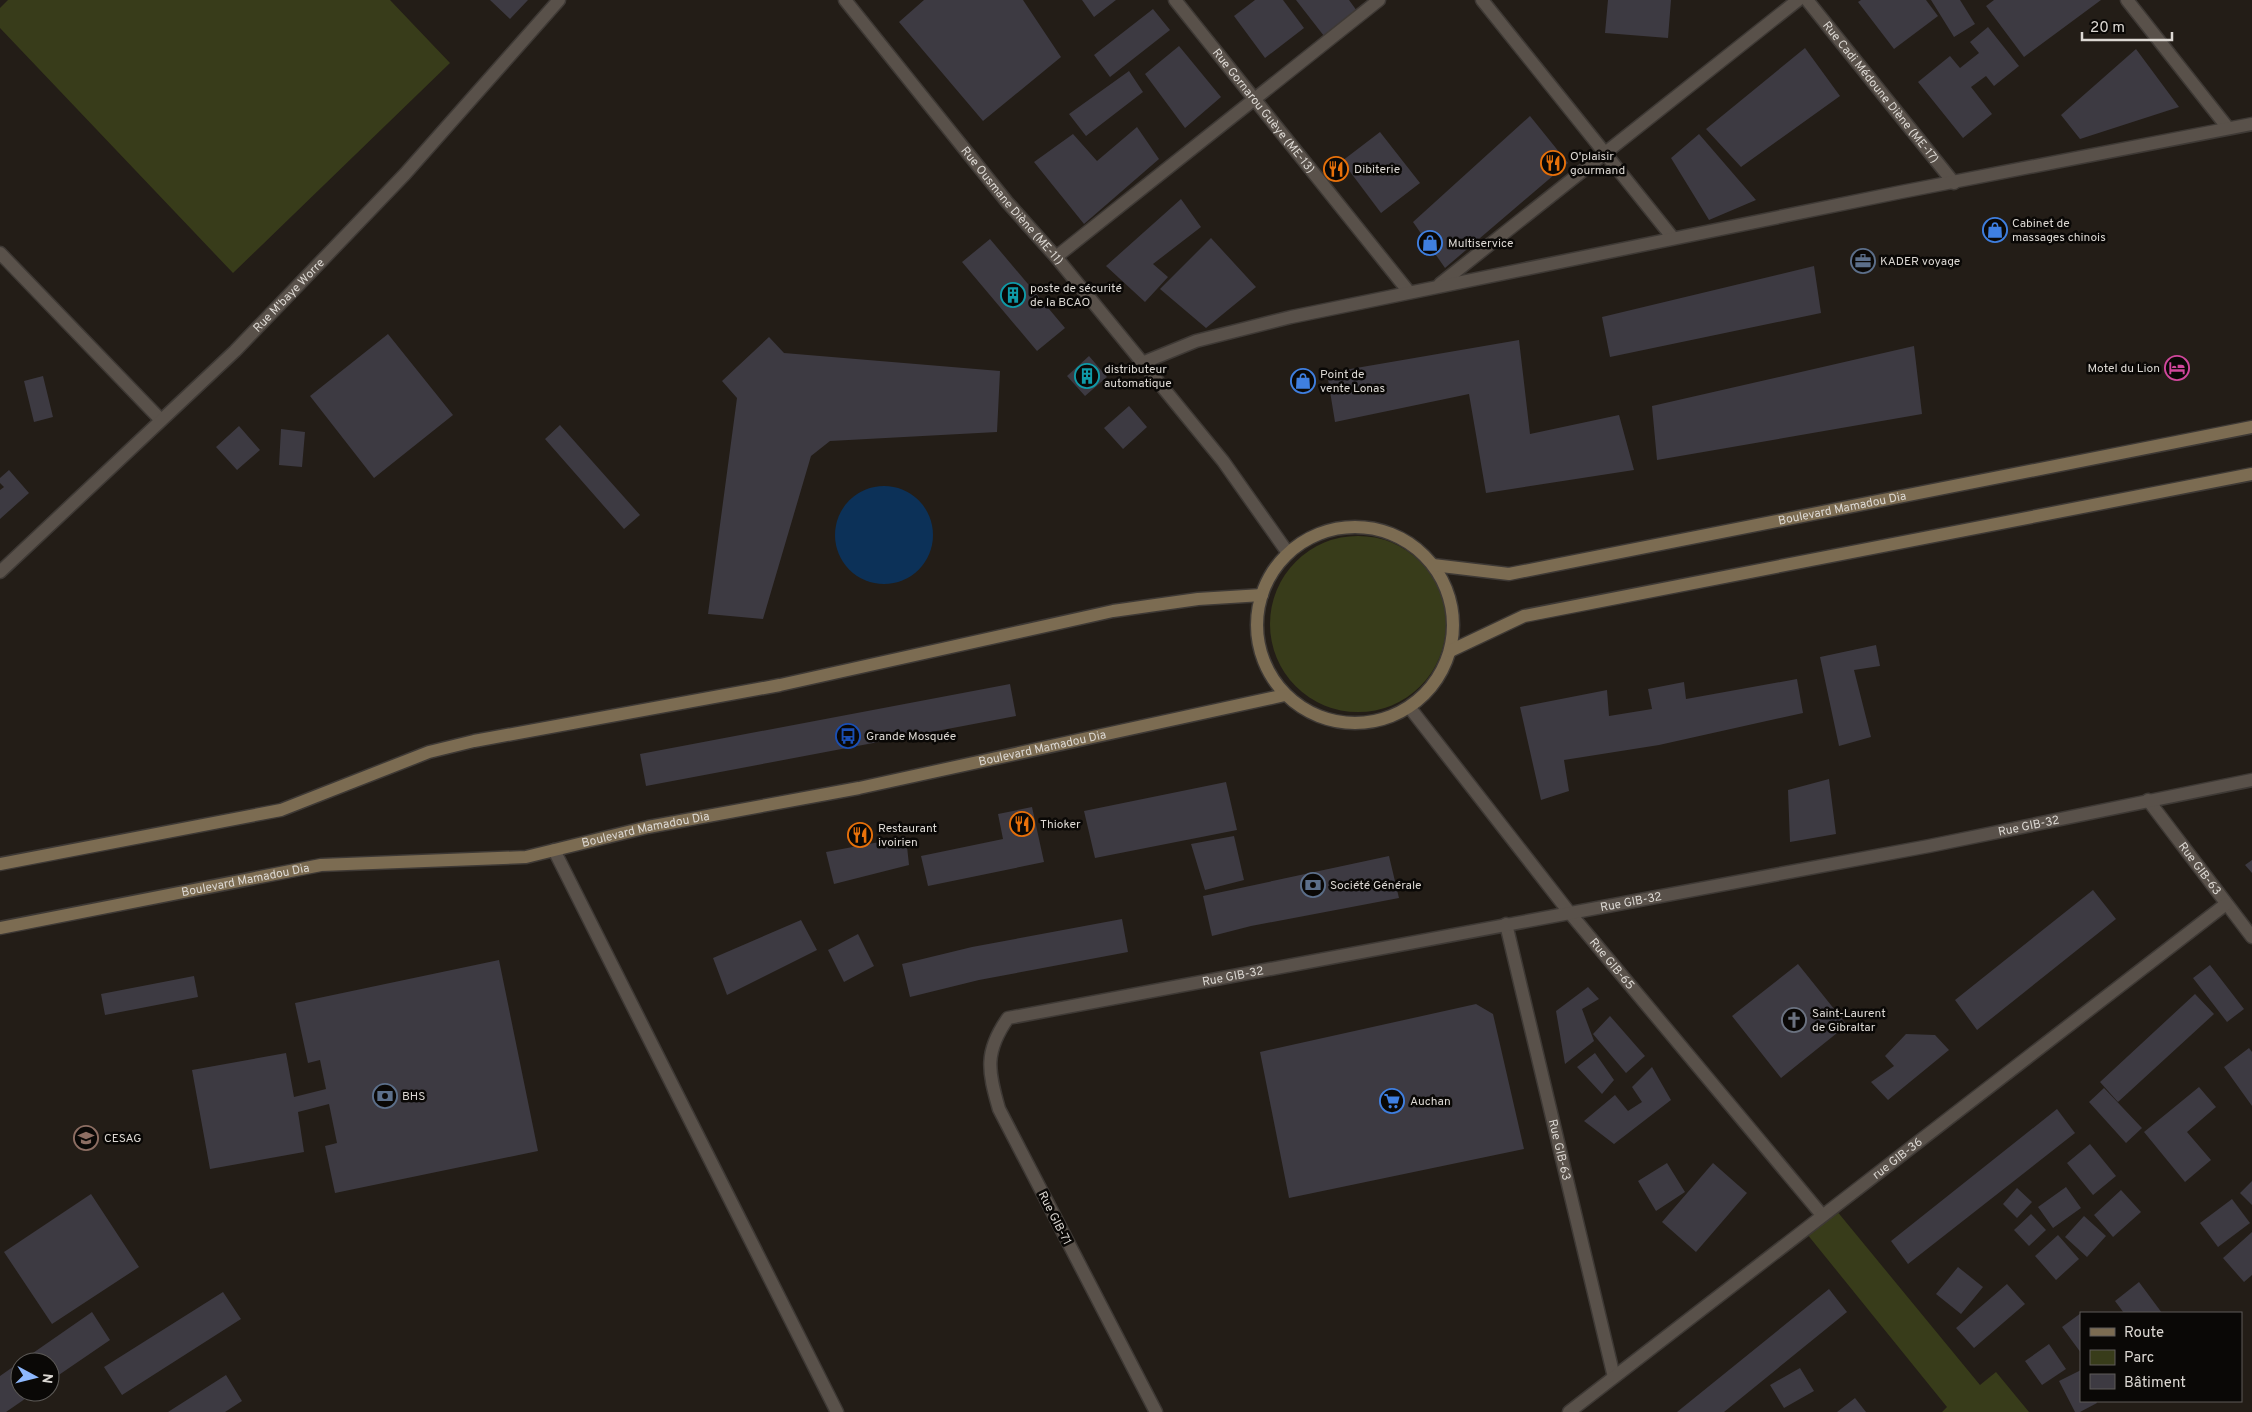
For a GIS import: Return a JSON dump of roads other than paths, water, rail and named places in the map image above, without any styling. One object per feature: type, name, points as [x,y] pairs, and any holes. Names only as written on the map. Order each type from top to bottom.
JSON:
[{"type":"street","name":"Rue M'baye Worre","points":[[0,572],[235,351],[405,174],[559,0]]},
{"type":"street","name":"Rue Ousmane Diène (ME-11)","points":[[845,0],[1007,202],[1056,257],[1223,461],[1288,553]]},
{"type":"street","name":"Rue Gornarou Guèye (ME-13)","points":[[1176,0],[1409,292]]},
{"type":"street","points":[[1056,257],[1379,0]]},
{"type":"street","points":[[1482,0],[1673,238]]},
{"type":"street","points":[[1438,286],[1798,0]]},
{"type":"street","name":"Rue Cadi Médoune Diène (ME-17)","points":[[1807,0],[1954,182]]},
{"type":"street","points":[[2127,0],[2228,128]]},
{"type":"street","points":[[1142,363],[1170,350],[1204,339],[1291,317],[1673,238],[2252,124]]},
{"type":"street","points":[[0,253],[161,420]]},
{"type":"street","name":"Boulevard Mamadou Dia","points":[[1433,565],[1509,574],[2252,427]]},
{"type":"street","points":[[1450,651],[1524,616],[2252,474]]},
{"type":"street","points":[[1344,527],[1365,527],[1386,531],[1405,540],[1433,565],[1450,598],[1452,613],[1450,651],[1434,685],[1410,708],[1387,719],[1363,724],[1337,723],[1313,715],[1285,695],[1269,673],[1259,646],[1257,620],[1262,595],[1272,572],[1288,553],[1305,540],[1324,532],[1344,527]]},
{"type":"street","points":[[0,864],[281,810],[429,752],[474,741],[780,684],[1113,611],[1198,599],[1262,595]]},
{"type":"street","name":"Boulevard Mamadou Dia","points":[[0,928],[321,865],[526,857],[648,827],[859,788],[1285,695]]},
{"type":"street","name":"Rue GIB-65","points":[[1410,708],[1569,912],[1822,1215]]},
{"type":"street","name":"Rue GIB-32","points":[[1008,1018],[1929,846],[2252,780]]},
{"type":"street","name":"Rue GIB-63","points":[[2148,800],[2252,937]]},
{"type":"street","points":[[554,850],[837,1412]]},
{"type":"street","name":"rue GIB-36","points":[[1569,1412],[2226,904]]},
{"type":"street","name":"Rue GIB-63","points":[[1506,924],[1614,1377]]},
{"type":"street","name":"Rue GIB-71","points":[[1008,1018],[996,1034],[991,1049],[990,1068],[999,1109],[1156,1412]]},
{"type":"water","points":[[884,486],[903,489],[919,500],[930,516],[933,535],[930,554],[919,570],[903,581],[884,584],[865,581],[849,570],[838,554],[835,535],[838,516],[849,500],[865,489]]},
{"type":"place","name":"O'plaisir gourmand","points":[[1553,163]]},
{"type":"place","name":"Dibiterie","points":[[1336,169]]},
{"type":"place","name":"Cabinet de massages chinois","points":[[1995,230]]},
{"type":"place","name":"Multiservice","points":[[1430,243]]},
{"type":"place","name":"KADER voyage","points":[[1863,261]]},
{"type":"place","name":"poste de sécurité de la BCAO","points":[[1013,295]]},
{"type":"place","name":"Motel du Lion","points":[[2177,368]]},
{"type":"place","name":"distributeur automatique","points":[[1087,376]]},
{"type":"place","name":"Point de vente Lonas","points":[[1303,381]]},
{"type":"place","name":"Grande Mosquée","points":[[848,736]]},
{"type":"place","name":"Thioker","points":[[1022,824]]},
{"type":"place","name":"Restaurant ivoirien","points":[[860,835]]},
{"type":"place","name":"Société Générale","points":[[1313,885]]},
{"type":"place","name":"Saint-Laurent de Gibraltar","points":[[1794,1020]]},
{"type":"place","name":"BHS","points":[[385,1096]]},
{"type":"place","name":"Auchan","points":[[1392,1101]]},
{"type":"place","name":"CESAG","points":[[86,1138]]}]
